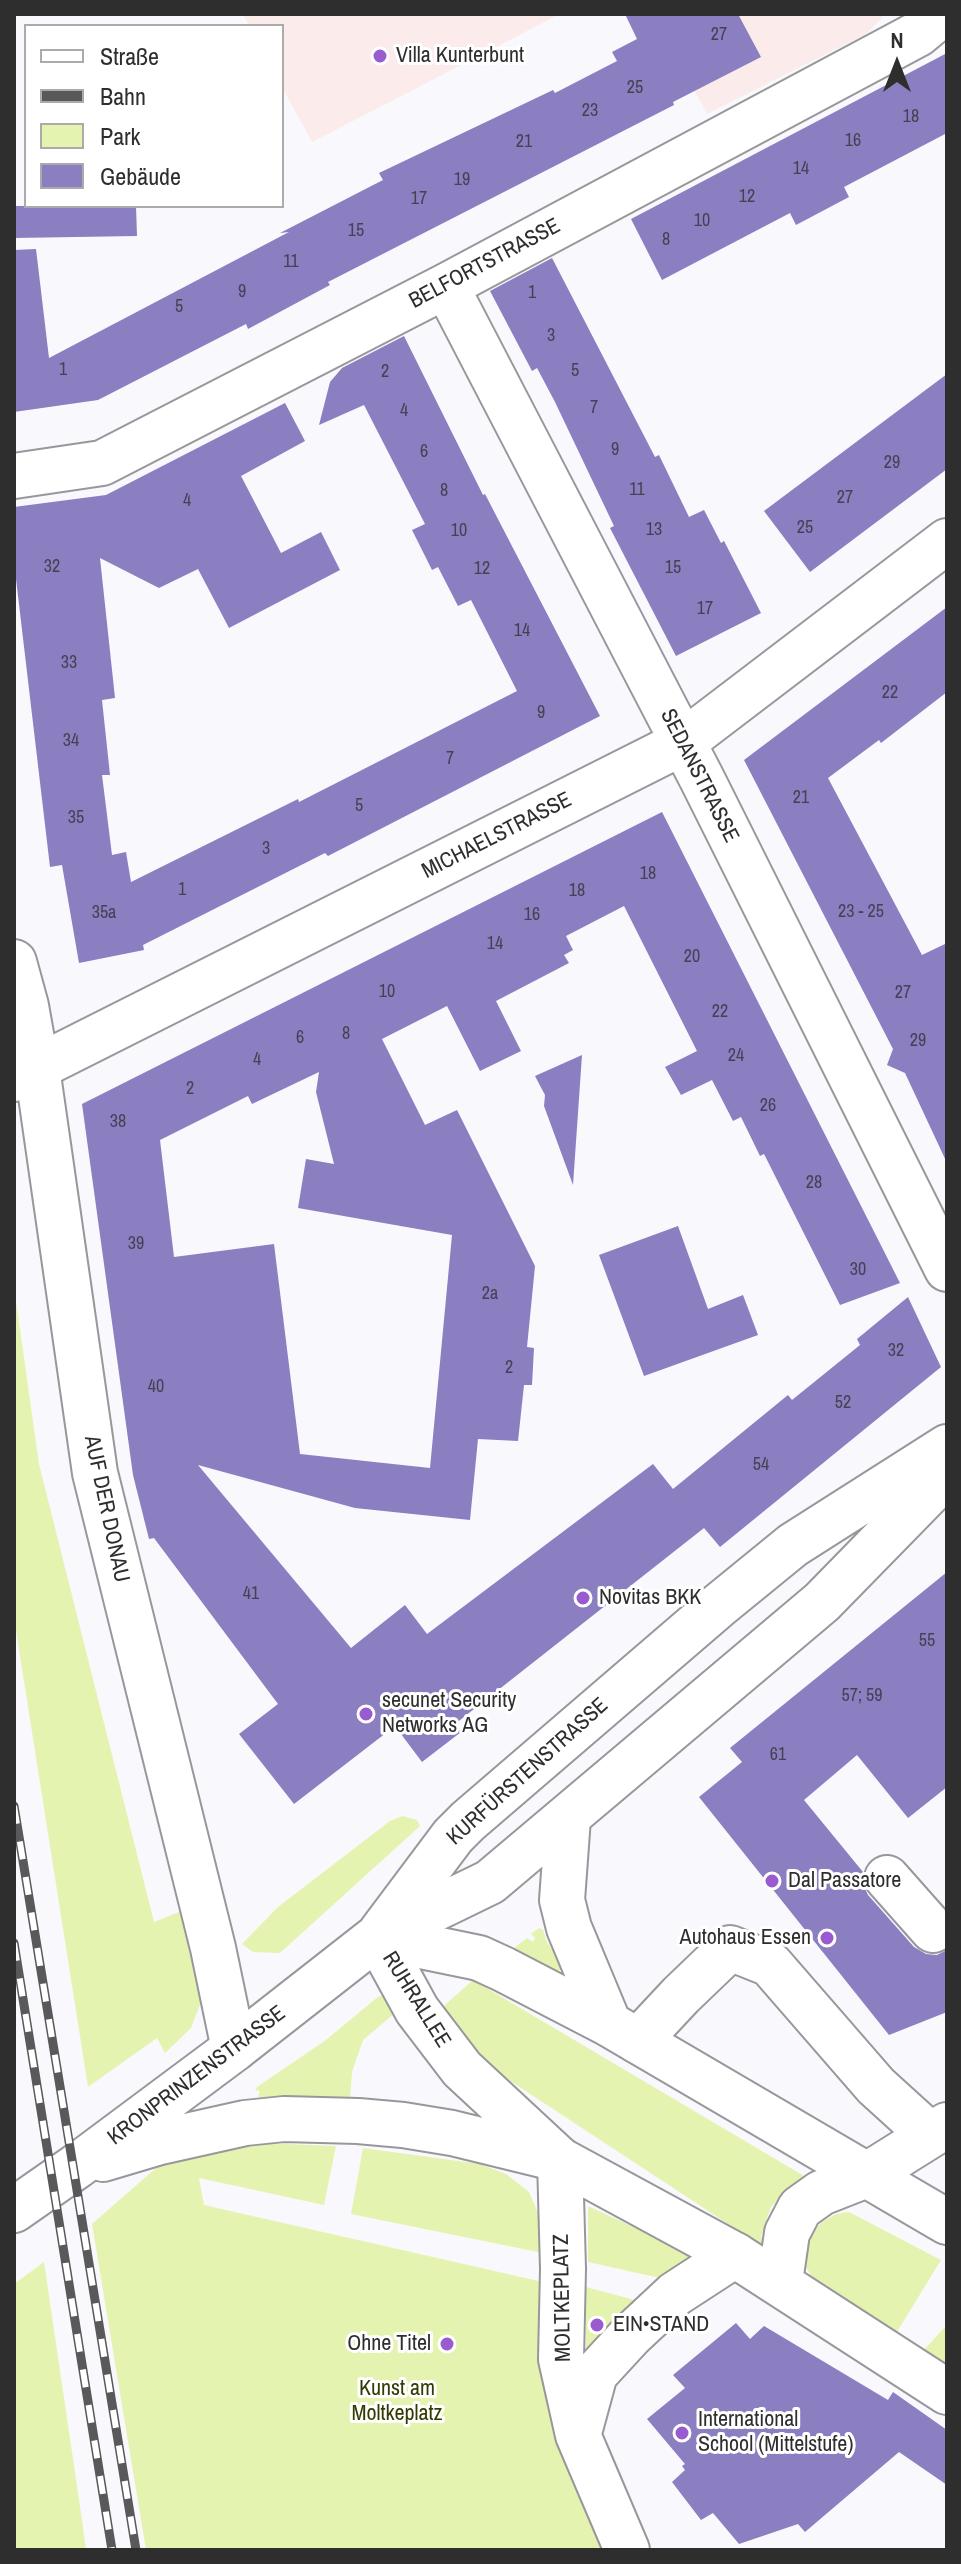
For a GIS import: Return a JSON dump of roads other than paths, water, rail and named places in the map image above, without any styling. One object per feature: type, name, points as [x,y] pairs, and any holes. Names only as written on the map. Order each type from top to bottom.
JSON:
[{"type":"street","name":"BELFORTSTRASSE","points":[[14,476],[102,463],[446,286],[918,34],[942,14]]},
{"type":"street","name":"SEDANSTRASSE","points":[[446,286],[682,743],[947,1269]]},
{"type":"street","name":"MICHAELSTRASSE","points":[[25,1074],[682,743],[947,541]]},
{"type":"street","name":"AUF DER DONAU","points":[[14,962],[26,1006],[25,1074],[95,1473],[213,1948],[234,2049]]},
{"type":"street","name":"KURFÜRSTENSTRASSE","points":[[377,1937],[453,1836],[468,1821],[705,1617],[793,1545],[947,1447]]},
{"type":"street","points":[[377,1937],[490,1882],[822,1602],[947,1474]]},
{"type":"street","points":[[568,1818],[562,1900],[569,1928],[624,2032],[681,1995],[730,1948],[770,1964],[876,2086],[938,2130],[867,2175],[821,2193],[800,2208],[787,2233],[780,2282]]},
{"type":"street","points":[[887,1878],[933,1930]]},
{"type":"street","name":"RUHRALLEE","points":[[377,1937],[479,1958],[624,2032],[947,2222]]},
{"type":"street","name":"RUHRALLEE","points":[[377,1937],[417,2010],[462,2069],[560,2160],[735,2255],[947,2392]]},
{"type":"street","name":"KRONPRINZENSTRASSE","points":[[14,2210],[234,2049],[377,1937]]},
{"type":"street","points":[[77,2166],[216,2129],[284,2119],[403,2125],[452,2133],[560,2160]]},
{"type":"street","name":"MOLTKEPLATZ","points":[[560,2160],[563,2269],[561,2359],[578,2435],[627,2550]]},
{"type":"street","name":"MOLTKEPLATZ","points":[[578,2435],[595,2374],[675,2294],[735,2255]]},
{"type":"railway","points":[[14,1806],[136,2550]]},
{"type":"railway","points":[[14,1943],[112,2550]]},
{"type":"place","name":"Villa Kunterbunt","points":[[380,56]]},
{"type":"place","name":"Novitas BKK","points":[[583,1598]]},
{"type":"place","name":"secunet Security Networks AG","points":[[366,1714]]},
{"type":"place","name":"Dal Passatore","points":[[772,1881]]},
{"type":"place","name":"Autohaus Essen","points":[[827,1938]]},
{"type":"place","name":"EIN•STAND","points":[[597,2325]]},
{"type":"place","name":"Ohne Titel","points":[[447,2344]]},
{"type":"place","name":"International School (Mittelstufe)","points":[[682,2433]]},
{"type":"park label","name":"Kunst am Moltkeplatz","points":[[397,2402]]}]
